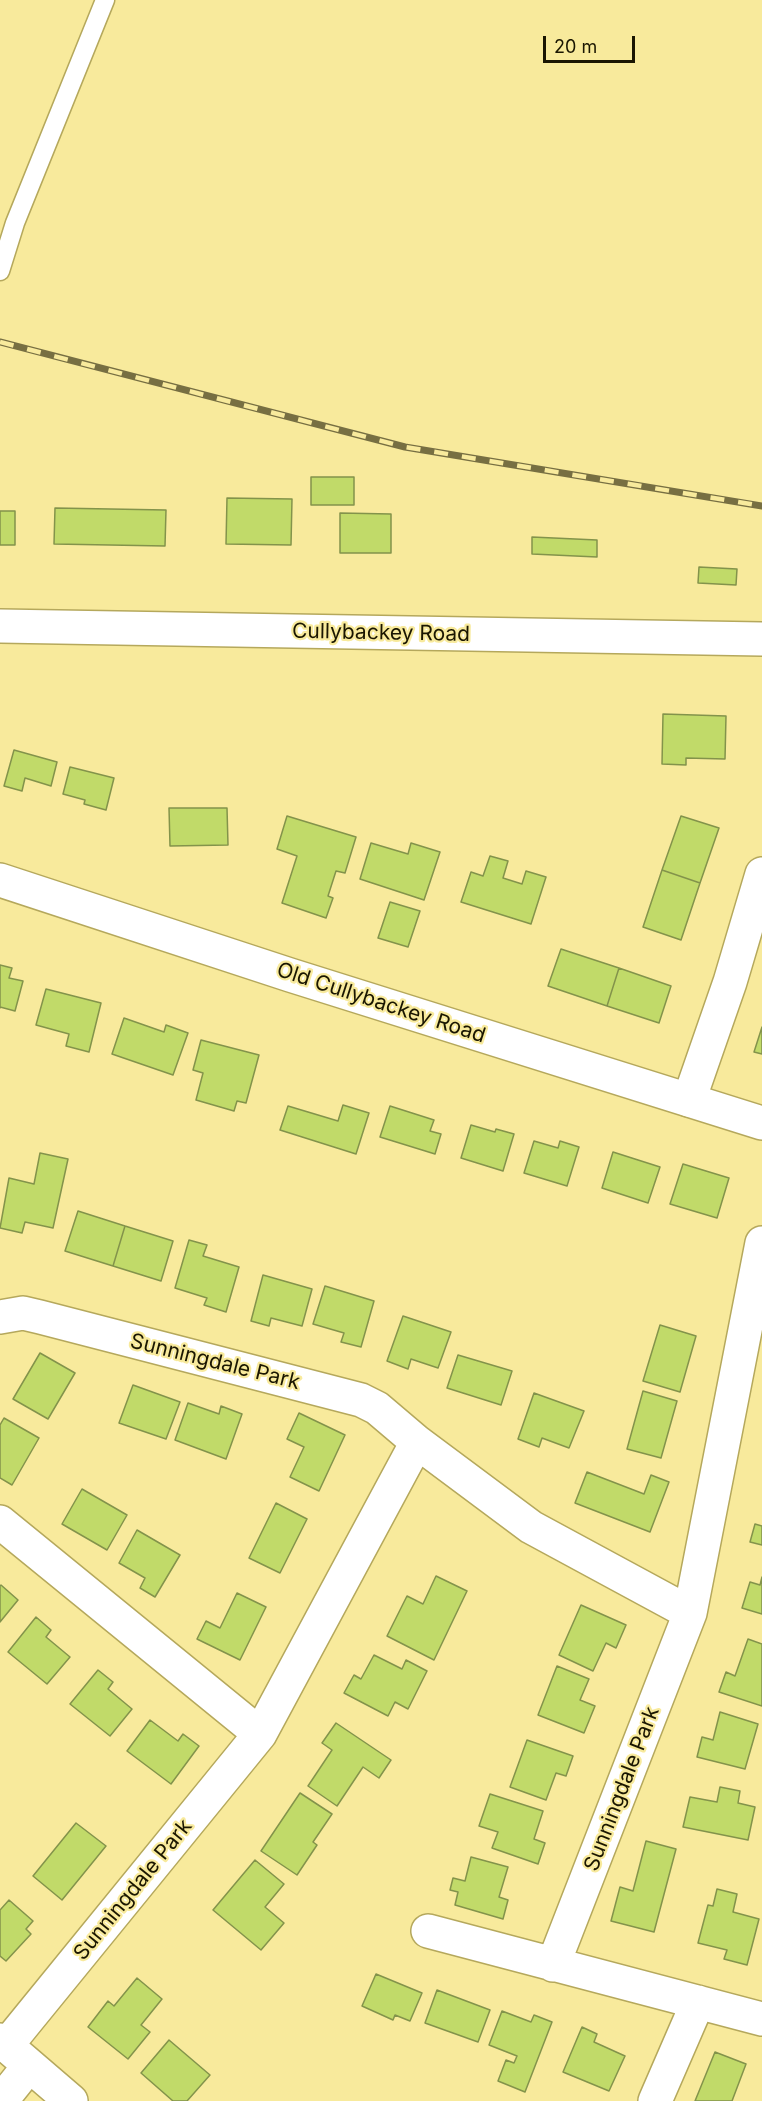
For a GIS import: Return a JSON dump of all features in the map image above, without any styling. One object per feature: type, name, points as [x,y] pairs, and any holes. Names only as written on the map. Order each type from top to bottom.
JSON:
[{"type":"street","name":"Cullybackey Road","points":[[0,626],[762,639]]},
{"type":"street","points":[[688,1100],[730,982],[762,874]]},
{"type":"street","name":"Old Cullybackey Road","points":[[0,880],[290,975],[762,1123]]},
{"type":"street","name":"Sunningdale Park","points":[[553,1965],[690,1613],[762,1243]]},
{"type":"street","name":"Sunningdale Park","points":[[0,1317],[23,1313],[352,1397],[377,1408],[417,1442],[547,1537],[690,1613]]},
{"type":"street","name":"Sunningdale Park","points":[[1,2101],[12,2051],[260,1734],[417,1442]]},
{"type":"street","points":[[0,1522],[260,1734]]},
{"type":"street","points":[[428,1931],[762,2019]]},
{"type":"street","points":[[655,2101],[698,2002]]},
{"type":"street","points":[[12,2051],[71,2101]]},
{"type":"lane","points":[[0,271],[15,223],[105,0]]},
{"type":"building","points":[[311,477],[354,477],[354,505],[311,505]]},
{"type":"building","points":[[227,498],[292,499],[291,545],[226,544]]},
{"type":"building","points":[[55,508],[166,510],[165,546],[54,544]]},
{"type":"building","points":[[0,511],[15,511],[15,545],[0,545]]},
{"type":"building","points":[[340,513],[391,514],[391,553],[340,553]]},
{"type":"building","points":[[532,537],[597,540],[597,557],[532,554]]},
{"type":"building","points":[[699,567],[737,569],[736,585],[698,583]]},
{"type":"building","points":[[663,714],[726,716],[725,759],[686,758],[686,765],[662,764]]},
{"type":"building","points":[[14,750],[57,762],[51,786],[25,778],[22,791],[4,786]]},
{"type":"building","points":[[70,767],[114,778],[106,810],[84,804],[85,800],[63,794]]},
{"type":"building","points":[[169,808],[227,808],[228,845],[170,846]]},
{"type":"building","points":[[287,816],[356,837],[345,873],[336,871],[328,896],[333,898],[326,918],[282,903],[297,856],[277,849]]},
{"type":"building","points":[[681,816],[719,828],[700,883],[662,870]]},
{"type":"building","points":[[371,843],[408,854],[411,843],[440,852],[424,900],[360,879]]},
{"type":"building","points":[[490,856],[508,861],[503,878],[522,884],[526,871],[546,877],[531,924],[461,902],[471,872],[483,876]]},
{"type":"building","points":[[662,870],[700,883],[681,940],[643,927]]},
{"type":"building","points":[[390,902],[420,911],[408,947],[378,938]]},
{"type":"building","points":[[561,949],[619,968],[607,1006],[548,986]]},
{"type":"building","points":[[0,965],[12,968],[9,978],[23,981],[15,1011],[0,1007]]},
{"type":"building","points":[[619,968],[671,986],[659,1023],[607,1006]]},
{"type":"building","points":[[46,989],[101,1003],[89,1052],[66,1046],[69,1034],[36,1025]]},
{"type":"building","points":[[124,1018],[164,1032],[166,1025],[188,1033],[173,1075],[112,1054]]},
{"type":"building","points":[[762,1027],[762,1054],[754,1052]]},
{"type":"building","points":[[201,1040],[259,1055],[246,1103],[237,1101],[234,1111],[196,1100],[203,1073],[193,1070]]},
{"type":"building","points":[[343,1105],[369,1113],[356,1154],[280,1130],[288,1106],[338,1121]]},
{"type":"building","points":[[390,1106],[434,1120],[430,1131],[441,1134],[435,1154],[380,1137]]},
{"type":"building","points":[[471,1125],[495,1132],[496,1129],[514,1134],[503,1171],[461,1158]]},
{"type":"building","points":[[534,1141],[558,1148],[560,1141],[579,1147],[567,1186],[524,1173]]},
{"type":"building","points":[[613,1152],[660,1167],[648,1203],[602,1188]]},
{"type":"building","points":[[40,1153],[68,1159],[53,1228],[25,1222],[22,1233],[0,1228],[9,1178],[34,1184]]},
{"type":"building","points":[[683,1164],[729,1178],[717,1218],[670,1204]]},
{"type":"building","points":[[78,1211],[125,1226],[113,1266],[65,1251]]},
{"type":"building","points":[[125,1226],[173,1241],[161,1281],[113,1266]]},
{"type":"building","points":[[189,1240],[207,1245],[203,1256],[239,1267],[226,1312],[204,1305],[207,1298],[175,1288]]},
{"type":"building","points":[[263,1275],[312,1289],[302,1326],[271,1318],[269,1326],[251,1321]]},
{"type":"building","points":[[325,1286],[374,1301],[361,1347],[341,1342],[344,1333],[313,1324]]},
{"type":"building","points":[[403,1316],[451,1332],[438,1368],[411,1359],[408,1369],[387,1361]]},
{"type":"building","points":[[660,1325],[696,1336],[680,1392],[643,1381]]},
{"type":"building","points":[[40,1353],[75,1373],[48,1419],[13,1399]]},
{"type":"building","points":[[458,1355],[512,1371],[501,1405],[447,1388]]},
{"type":"building","points":[[133,1385],[180,1402],[166,1439],[119,1423]]},
{"type":"building","points":[[643,1391],[677,1401],[661,1458],[627,1449]]},
{"type":"building","points":[[534,1393],[584,1411],[569,1448],[542,1438],[539,1447],[518,1439]]},
{"type":"building","points":[[188,1403],[219,1414],[221,1406],[242,1414],[226,1459],[175,1440]]},
{"type":"building","points":[[299,1413],[345,1435],[319,1491],[290,1477],[304,1447],[287,1439]]},
{"type":"building","points":[[4,1418],[39,1438],[12,1485],[0,1478],[0,1425]]},
{"type":"building","points":[[587,1472],[644,1494],[651,1475],[669,1482],[650,1532],[575,1503]]},
{"type":"building","points":[[82,1489],[127,1515],[107,1550],[62,1524]]},
{"type":"building","points":[[276,1503],[307,1519],[280,1573],[249,1558]]},
{"type":"building","points":[[755,1524],[762,1526],[762,1545],[750,1542]]},
{"type":"building","points":[[137,1530],[180,1555],[155,1597],[140,1588],[145,1578],[119,1563]]},
{"type":"building","points":[[436,1576],[467,1591],[434,1660],[387,1636],[407,1596],[423,1604]]},
{"type":"building","points":[[762,1577],[762,1614],[742,1608],[750,1582],[760,1585]]},
{"type":"building","points":[[0,1586],[18,1600],[0,1622]]},
{"type":"building","points":[[237,1593],[266,1607],[240,1660],[197,1639],[206,1621],[220,1628]]},
{"type":"building","points":[[581,1605],[626,1625],[616,1648],[606,1643],[593,1671],[559,1655]]},
{"type":"building","points":[[36,1617],[51,1630],[46,1637],[70,1657],[47,1684],[8,1652]]},
{"type":"building","points":[[748,1639],[762,1644],[762,1706],[719,1692],[726,1672],[735,1676]]},
{"type":"building","points":[[374,1655],[402,1669],[406,1660],[427,1671],[408,1709],[395,1702],[388,1716],[344,1693],[354,1675],[361,1679]]},
{"type":"building","points":[[557,1666],[589,1679],[580,1700],[595,1706],[584,1733],[538,1715]]},
{"type":"building","points":[[98,1670],[113,1682],[108,1689],[132,1709],[110,1736],[70,1704]]},
{"type":"building","points":[[720,1712],[758,1724],[745,1769],[697,1757],[702,1737],[713,1740]]},
{"type":"building","points":[[150,1720],[178,1741],[183,1734],[199,1746],[171,1784],[127,1751]]},
{"type":"building","points":[[336,1723],[391,1760],[379,1778],[363,1767],[337,1806],[308,1786],[332,1750],[322,1743]]},
{"type":"building","points":[[527,1740],[573,1756],[566,1776],[556,1773],[546,1800],[510,1787]]},
{"type":"building","points":[[720,1787],[740,1791],[738,1803],[755,1807],[748,1840],[683,1827],[690,1797],[717,1802]]},
{"type":"building","points":[[300,1793],[332,1814],[313,1842],[317,1845],[297,1875],[261,1851]]},
{"type":"building","points":[[490,1794],[543,1811],[534,1839],[545,1843],[538,1864],[492,1848],[498,1832],[479,1826]]},
{"type":"building","points":[[76,1823],[106,1846],[62,1900],[33,1876]]},
{"type":"building","points":[[646,1841],[676,1849],[654,1932],[611,1921],[620,1887],[633,1891]]},
{"type":"building","points":[[471,1857],[508,1867],[499,1897],[508,1900],[503,1919],[455,1905],[458,1892],[450,1890],[453,1878],[465,1881]]},
{"type":"building","points":[[255,1860],[284,1884],[265,1907],[284,1923],[261,1950],[213,1910]]},
{"type":"building","points":[[717,1889],[737,1894],[733,1912],[759,1919],[747,1965],[724,1959],[727,1950],[698,1943],[708,1905],[713,1906]]},
{"type":"building","points":[[9,1900],[33,1921],[26,1929],[31,1934],[6,1961],[0,1956],[0,1910]]},
{"type":"building","points":[[376,1974],[422,1993],[410,2021],[395,2015],[393,2020],[362,2006]]},
{"type":"building","points":[[137,1978],[162,1999],[141,2025],[150,2032],[128,2059],[88,2027],[108,2001],[114,2006]]},
{"type":"building","points":[[437,1990],[490,2010],[478,2042],[425,2023]]},
{"type":"building","points":[[502,2011],[531,2022],[534,2015],[552,2022],[525,2092],[498,2081],[506,2060],[514,2063],[517,2056],[489,2045]]},
{"type":"building","points":[[582,2027],[597,2034],[594,2042],[625,2056],[609,2091],[563,2072]]},
{"type":"building","points":[[169,2040],[210,2075],[187,2101],[173,2101],[141,2073]]},
{"type":"building","points":[[715,2052],[746,2064],[732,2101],[695,2101]]},
{"type":"railway","points":[[0,342],[405,447],[762,506]]}]
